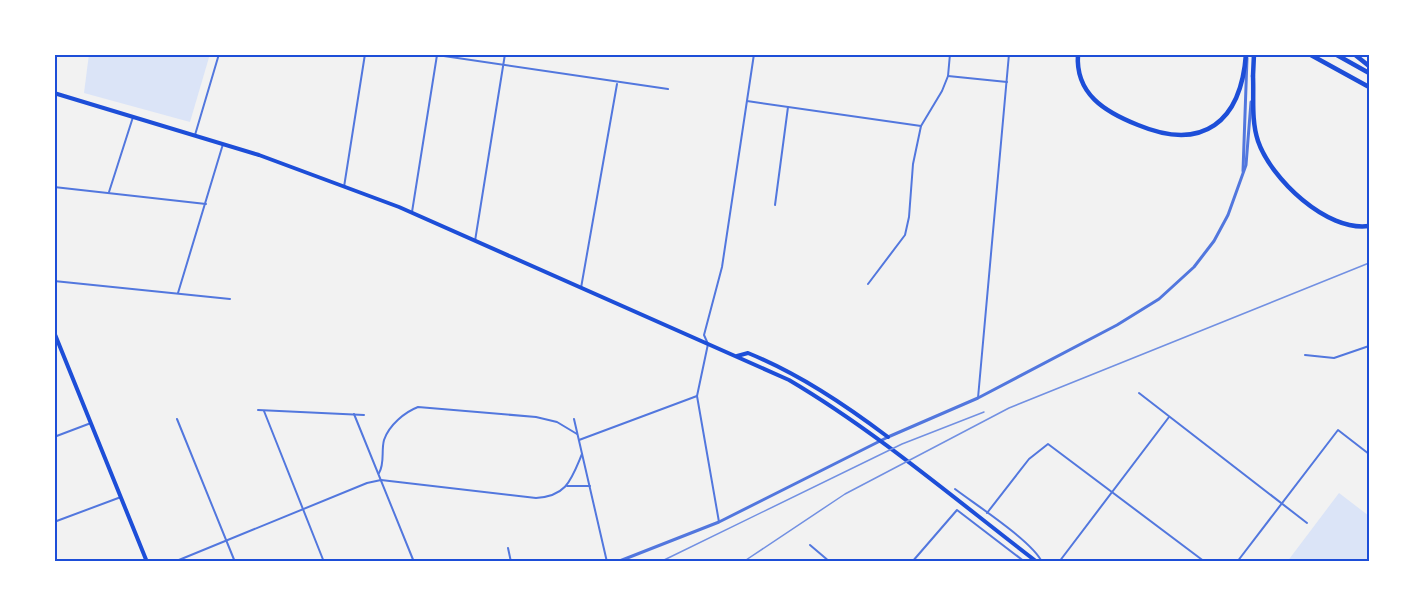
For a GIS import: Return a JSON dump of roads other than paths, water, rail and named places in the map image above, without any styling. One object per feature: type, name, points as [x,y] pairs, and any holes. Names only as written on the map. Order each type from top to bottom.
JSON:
[{"type":"highway","points":[[1078,54],[1082,83],[1103,109],[1158,133],[1185,137],[1209,129],[1228,113],[1240,91],[1246,54]]},
{"type":"highway","points":[[1254,54],[1256,134],[1266,157],[1276,172],[1330,219],[1354,227],[1369,226]]},
{"type":"highway","points":[[1309,54],[1369,89]]},
{"type":"highway","points":[[1335,54],[1369,73]]},
{"type":"highway","points":[[1354,54],[1369,66]]},
{"type":"main road","points":[[54,93],[223,144],[412,212],[789,380],[832,405],[1039,562]]},
{"type":"main road","points":[[54,332],[147,562]]},
{"type":"main road","points":[[737,356],[748,353],[805,380],[888,437]]},
{"type":"street","points":[[195,135],[219,54]]},
{"type":"street","points":[[344,187],[365,54]]},
{"type":"street","points":[[412,212],[437,54],[504,67],[668,89]]},
{"type":"street","points":[[475,241],[505,54]]},
{"type":"street","points":[[718,522],[697,396],[708,344],[704,335],[722,267],[754,54]]},
{"type":"street","points":[[867,284],[905,235],[909,217],[913,164],[921,126],[935,106],[948,76],[950,54]]},
{"type":"street","points":[[978,398],[1009,54]]},
{"type":"street","points":[[1240,185],[1245,142],[1246,54]]},
{"type":"street","points":[[948,76],[1007,82]]},
{"type":"street","points":[[617,562],[718,522],[888,437],[978,398],[1132,316],[1171,290],[1214,242],[1240,185],[1249,154],[1253,76]]},
{"type":"street","points":[[581,288],[617,82]]},
{"type":"street","points":[[747,100],[921,126]]},
{"type":"street","points":[[775,205],[788,107]]},
{"type":"street","points":[[109,193],[133,117]]},
{"type":"street","points":[[178,293],[223,144]]},
{"type":"street","points":[[54,187],[206,204]]},
{"type":"street","points":[[54,281],[230,299]]},
{"type":"street","points":[[1305,355],[1334,358],[1369,346]]},
{"type":"street","points":[[54,352],[61,349]]},
{"type":"street","points":[[1139,393],[1307,523]]},
{"type":"street","points":[[579,440],[697,396]]},
{"type":"street","points":[[379,473],[388,431],[406,412],[418,407],[536,417],[557,422],[578,434]]},
{"type":"street","points":[[258,410],[364,415]]},
{"type":"street","points":[[264,411],[324,562]]},
{"type":"street","points":[[354,414],[414,562]]},
{"type":"street","points":[[1059,562],[1169,417]]},
{"type":"street","points":[[177,419],[235,562]]},
{"type":"street","points":[[574,419],[608,562]]},
{"type":"street","points":[[54,437],[91,423]]},
{"type":"street","points":[[1237,562],[1338,430],[1369,454]]},
{"type":"street","points":[[987,513],[1029,459],[1048,444],[1205,562]]},
{"type":"street","points":[[174,562],[367,483],[381,480],[536,498],[552,497],[567,486],[582,454]]},
{"type":"street","points":[[567,486],[590,486]]},
{"type":"street","points":[[955,489],[1039,555],[1039,562]]},
{"type":"street","points":[[54,522],[121,497]]},
{"type":"street","points":[[912,562],[957,510],[1025,562]]},
{"type":"street","points":[[810,545],[830,562]]},
{"type":"street","points":[[508,548],[511,562]]},
{"type":"railway","points":[[743,562],[845,494],[1009,408],[1369,263]]},
{"type":"railway","points":[[660,562],[902,444],[984,412]]}]
